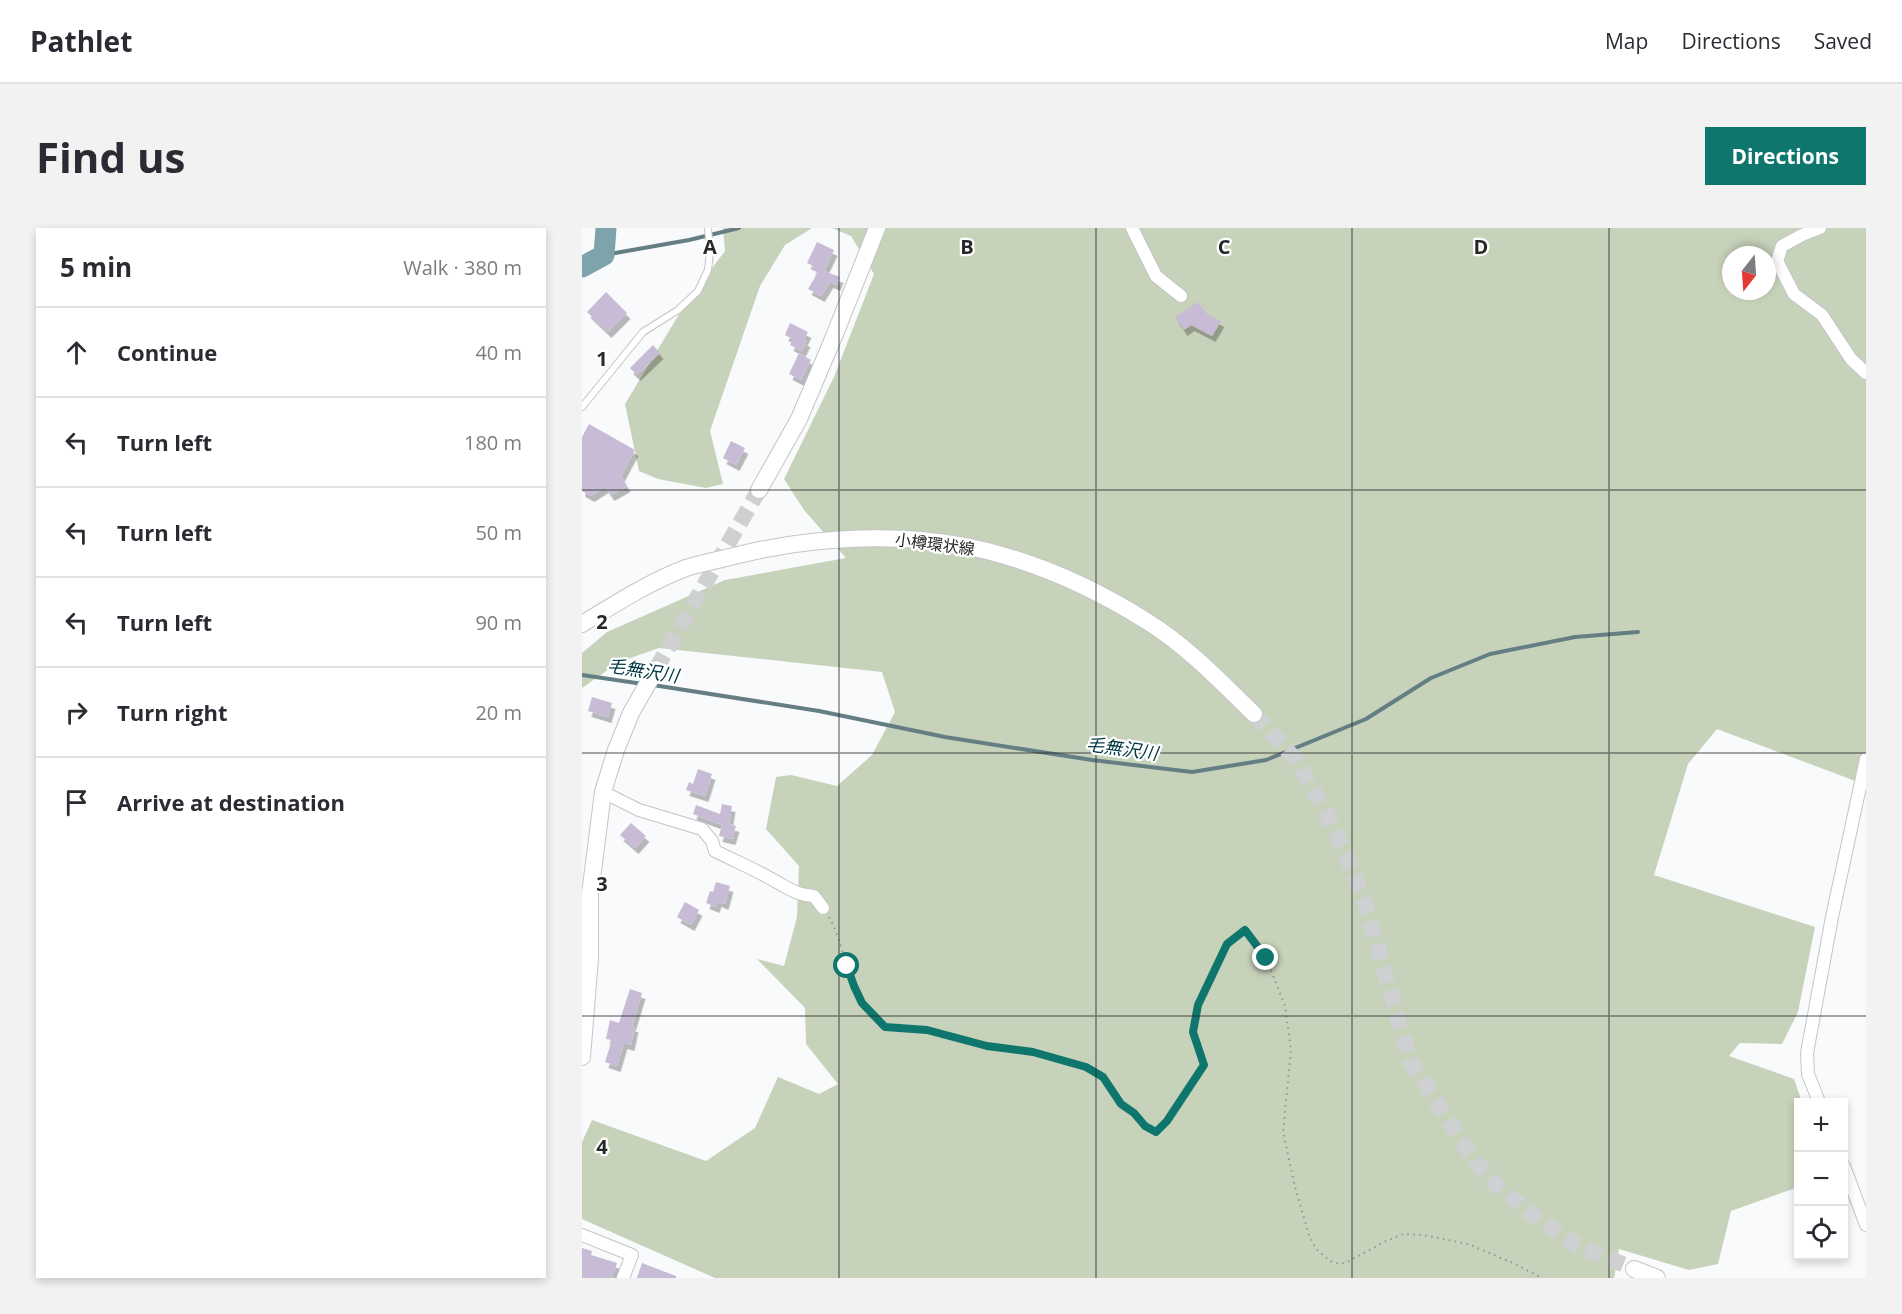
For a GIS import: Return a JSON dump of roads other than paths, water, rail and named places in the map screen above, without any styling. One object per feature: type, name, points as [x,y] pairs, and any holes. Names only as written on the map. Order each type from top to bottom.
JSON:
[{"type":"main road","points":[[759,490],[799,419],[877,228]]},
{"type":"main road","name":"小樽環状線","points":[[582,624],[633,593],[686,568],[767,548],[830,539],[884,538],[938,543],[986,551],[1043,568],[1099,593],[1150,623],[1201,662],[1254,714]]},
{"type":"main road","points":[[582,1057],[590,958],[590,894],[603,792],[631,713],[656,669]]},
{"type":"main road","points":[[1634,1269],[1657,1278]]},
{"type":"street","points":[[1132,228],[1156,276],[1181,296]]},
{"type":"street","points":[[1820,228],[1802,234],[1782,246],[1777,261],[1794,294],[1822,315],[1851,359],[1866,374]]},
{"type":"street","points":[[1817,1098],[1808,1074],[1807,1053],[1832,917],[1866,759]]},
{"type":"street","points":[[603,792],[639,810],[702,829],[712,841],[715,851],[778,882],[790,891],[802,896],[814,896],[824,908]]},
{"type":"street","points":[[1848,1177],[1866,1225]]},
{"type":"street","points":[[582,1235],[632,1255],[623,1278]]},
{"type":"lane","points":[[582,407],[643,332],[678,310],[698,291],[708,270],[710,252],[708,228]]},
{"type":"waterway","points":[[582,267],[604,255],[606,228]]},
{"type":"waterway","points":[[604,255],[689,240],[739,228]]},
{"type":"waterway","name":"毛無沢川","points":[[653,685],[819,711],[945,737],[1092,760],[1192,772],[1266,760],[1366,719],[1431,678],[1490,654],[1575,637],[1638,632]]},
{"type":"waterway","name":"毛無沢川","points":[[582,675],[643,684]]},
{"type":"tunnel","points":[[656,669],[759,490]]},
{"type":"tunnel","points":[[1254,714],[1295,759],[1325,810],[1345,852],[1366,906],[1410,1061],[1476,1163],[1496,1185],[1534,1216],[1577,1245],[1634,1269]]}]
